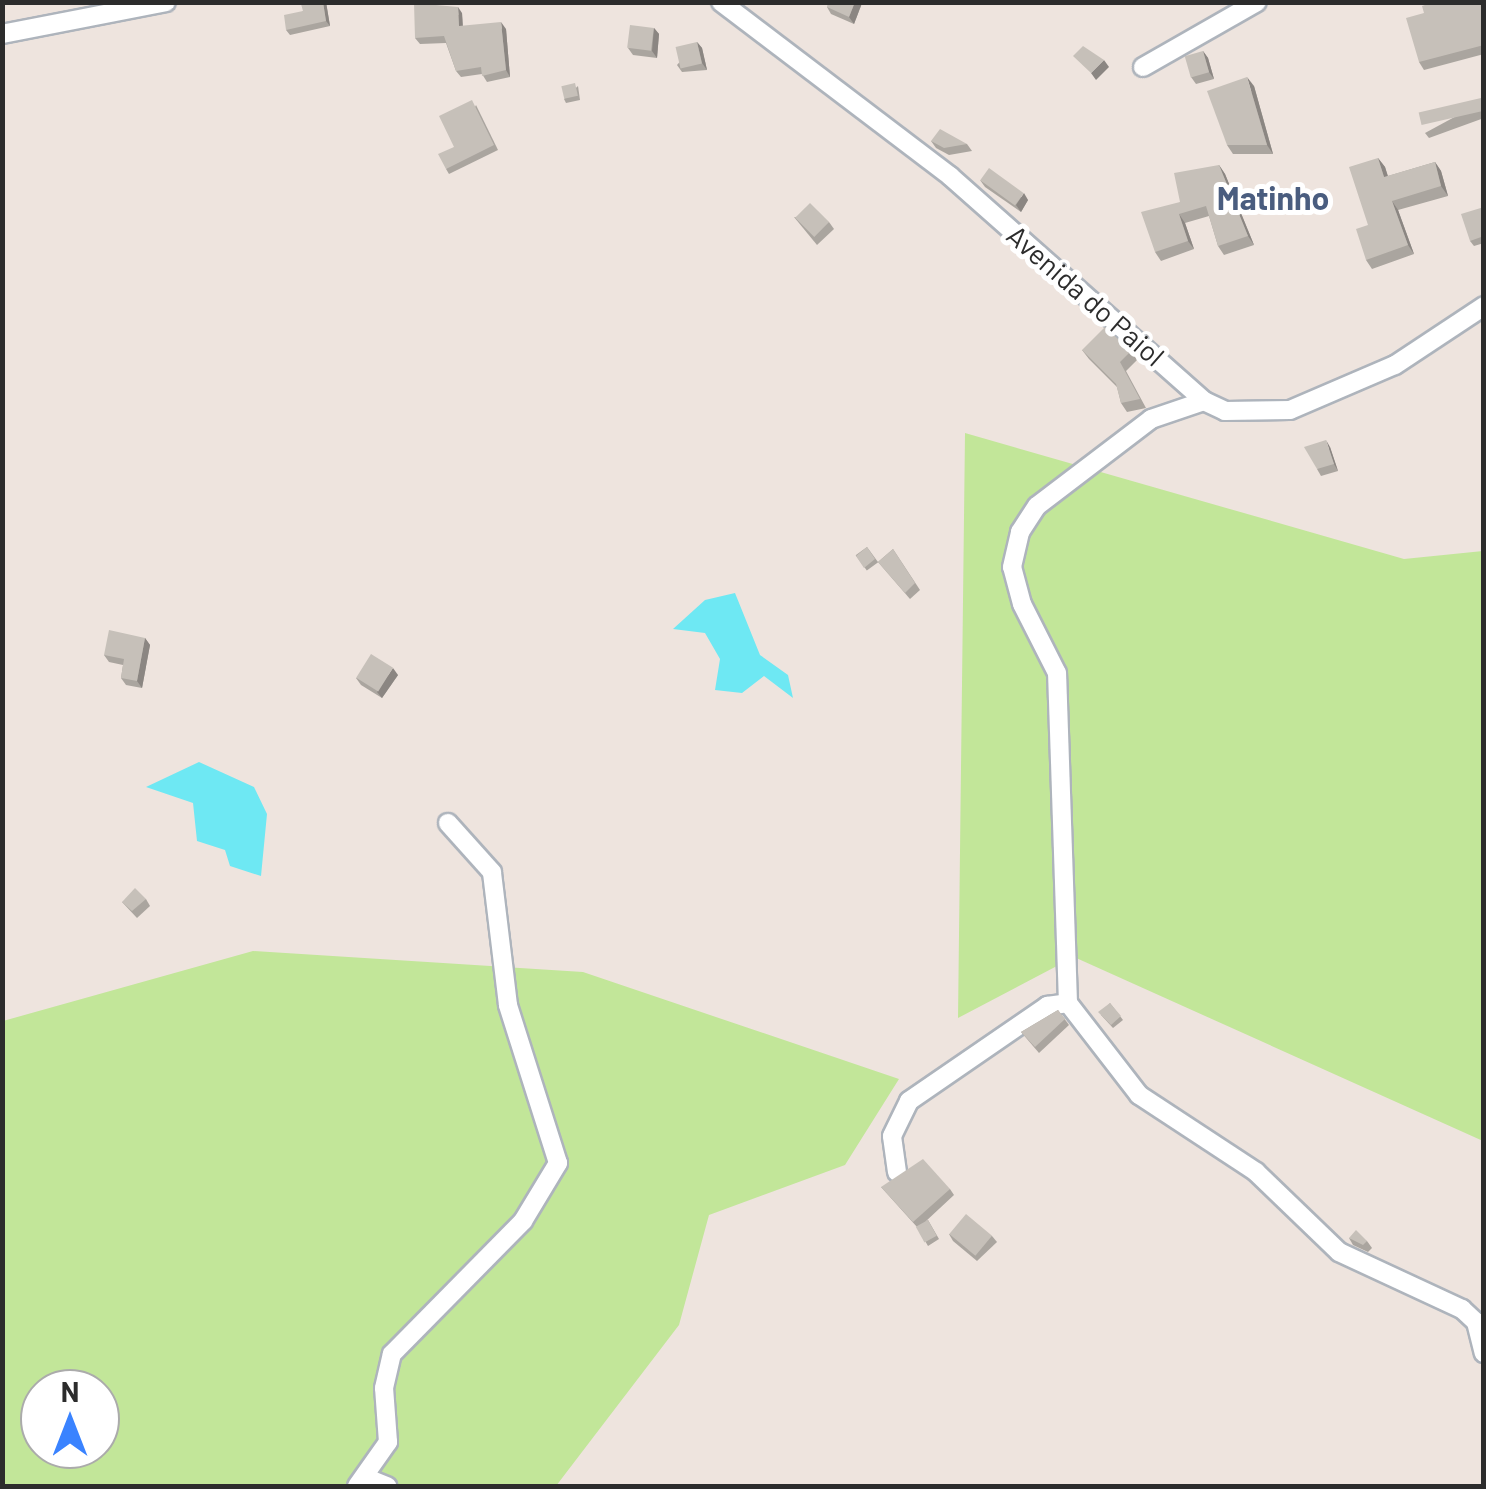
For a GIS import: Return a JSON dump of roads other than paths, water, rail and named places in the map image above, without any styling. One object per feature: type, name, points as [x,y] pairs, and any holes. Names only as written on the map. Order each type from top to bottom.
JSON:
[{"type":"street","points":[[2,34],[166,2]]},
{"type":"street","name":"Avenida do Paiol","points":[[721,2],[950,176],[1204,401],[1258,415],[1290,410],[1395,365],[1484,306]]},
{"type":"street","points":[[1143,67],[1257,2]]},
{"type":"street","points":[[1204,401],[1151,419],[1037,506],[1020,532],[1012,566],[1022,604],[1057,672],[1068,1003],[1139,1095],[1256,1172],[1339,1252],[1462,1309],[1476,1322],[1484,1353]]},
{"type":"street","points":[[387,1486],[362,1482],[388,1442],[384,1388],[392,1354],[523,1221],[558,1163],[508,1005],[492,872],[448,823]]},
{"type":"street","points":[[896,1172],[892,1136],[909,1101],[1047,1006],[1068,1003]]},
{"type":"water","points":[[735,593],[760,655],[788,675],[793,698],[764,676],[742,693],[715,690],[720,659],[705,633],[673,629],[705,600]]},
{"type":"water","points":[[199,762],[254,787],[267,814],[261,876],[230,866],[225,850],[197,841],[193,803],[146,787]]},
{"type":"district","name":"Matinho","points":[[1273,197]]}]
